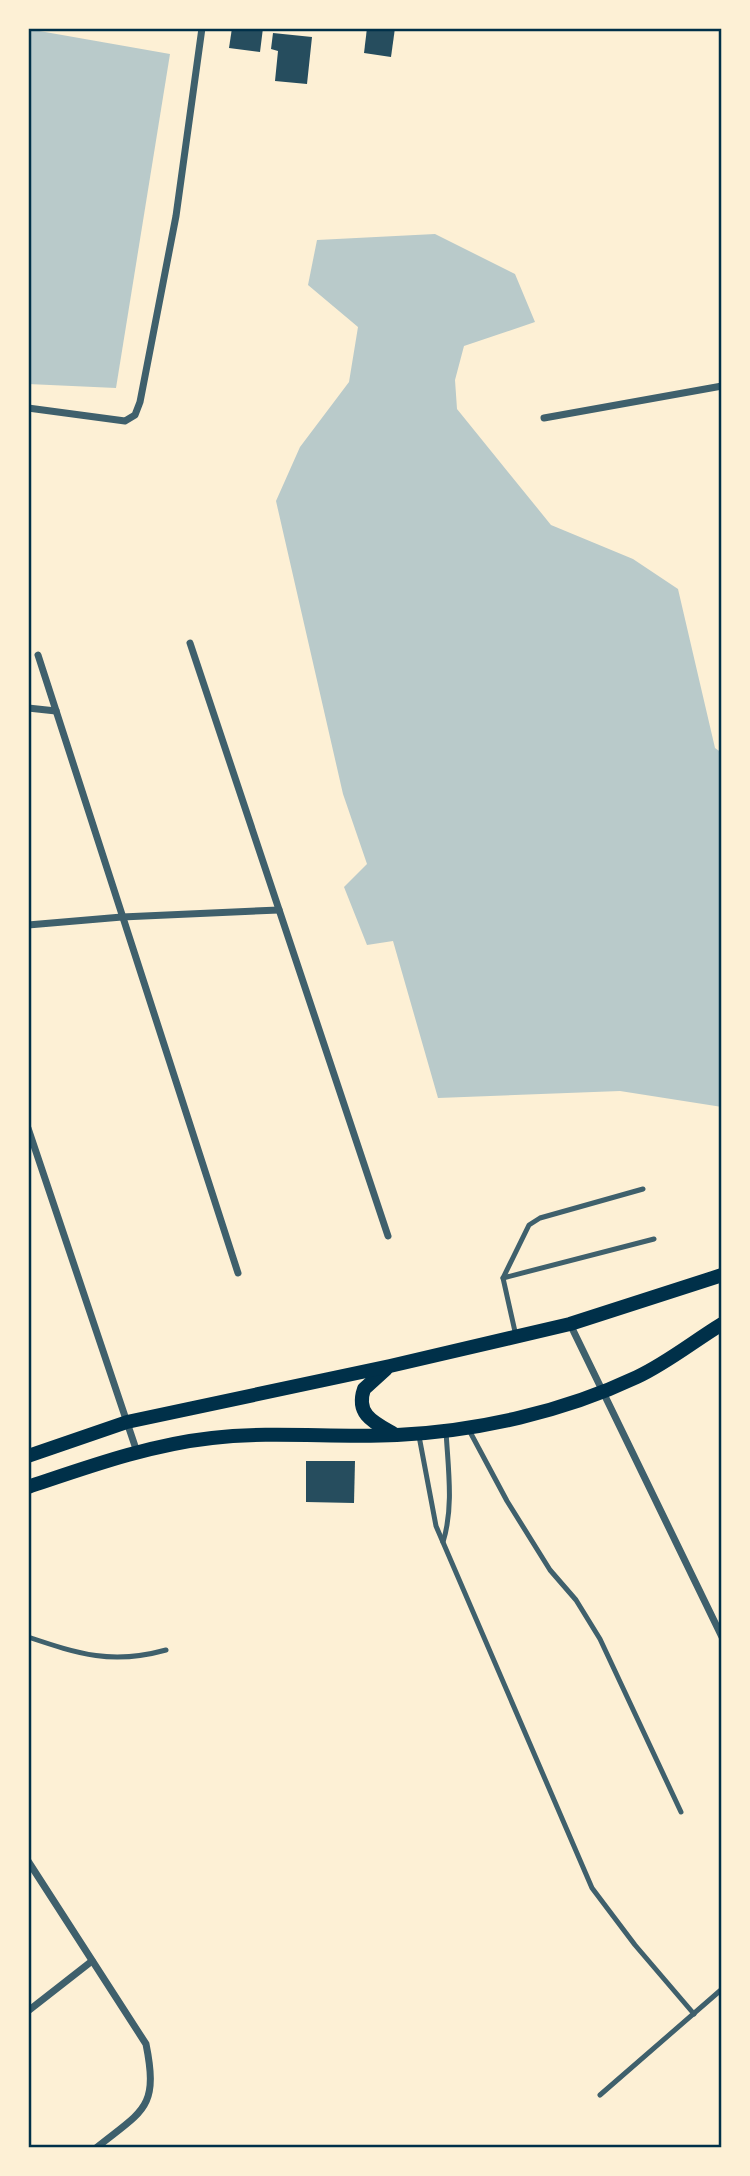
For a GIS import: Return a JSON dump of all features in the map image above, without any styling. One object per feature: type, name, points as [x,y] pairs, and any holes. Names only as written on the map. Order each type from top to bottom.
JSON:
[{"type":"main road","points":[[28,1456],[127,1422],[390,1366],[570,1324],[722,1275]]},
{"type":"main road","points":[[28,1487],[137,1452],[212,1438],[288,1433],[395,1435],[468,1428],[549,1410],[640,1376],[722,1324]]},
{"type":"main road","points":[[390,1366],[364,1389],[362,1411],[368,1419],[395,1435]]},
{"type":"street","points":[[28,408],[125,421],[135,415],[140,402],[176,216],[202,28]]},
{"type":"street","points":[[544,418],[722,386]]},
{"type":"street","points":[[190,643],[388,1236]]},
{"type":"street","points":[[38,655],[238,1273]]},
{"type":"street","points":[[28,708],[56,711]]},
{"type":"street","points":[[28,925],[122,917],[279,910]]},
{"type":"street","points":[[28,1128],[137,1452]]},
{"type":"street","points":[[570,1324],[722,1637]]},
{"type":"street","points":[[28,1861],[146,2044],[152,2072],[151,2092],[146,2108],[96,2148]]},
{"type":"street","points":[[28,2011],[92,1961]]},
{"type":"lane","points":[[516,1336],[503,1279],[529,1226],[540,1218],[643,1189]]},
{"type":"lane","points":[[503,1279],[654,1239]]},
{"type":"lane","points":[[468,1428],[514,1513],[600,1639],[681,1812]]},
{"type":"lane","points":[[443,1542],[449,1525],[450,1495],[446,1430]]},
{"type":"lane","points":[[418,1433],[436,1526],[592,1888],[694,2014]]},
{"type":"lane","points":[[28,1637],[75,1653],[114,1660],[137,1658],[166,1650]]},
{"type":"lane","points":[[600,2095],[722,1989]]},
{"type":"shaded area","points":[[28,29],[170,54],[116,388],[28,384]]},
{"type":"shaded area","points":[[435,234],[515,274],[535,322],[464,346],[455,380],[457,409],[551,525],[633,559],[678,589],[715,748],[722,753],[722,1107],[620,1091],[438,1098],[393,941],[367,945],[344,887],[367,864],[343,794],[276,501],[300,447],[349,382],[358,327],[308,285],[317,240]]},
{"type":"building","points":[[232,28],[263,28],[260,52],[229,48]]},
{"type":"building","points":[[367,28],[395,28],[391,57],[364,53]]},
{"type":"building","points":[[273,33],[312,37],[307,84],[275,81],[278,51],[271,49]]},
{"type":"building","points":[[306,1461],[355,1461],[354,1503],[306,1502]]}]
